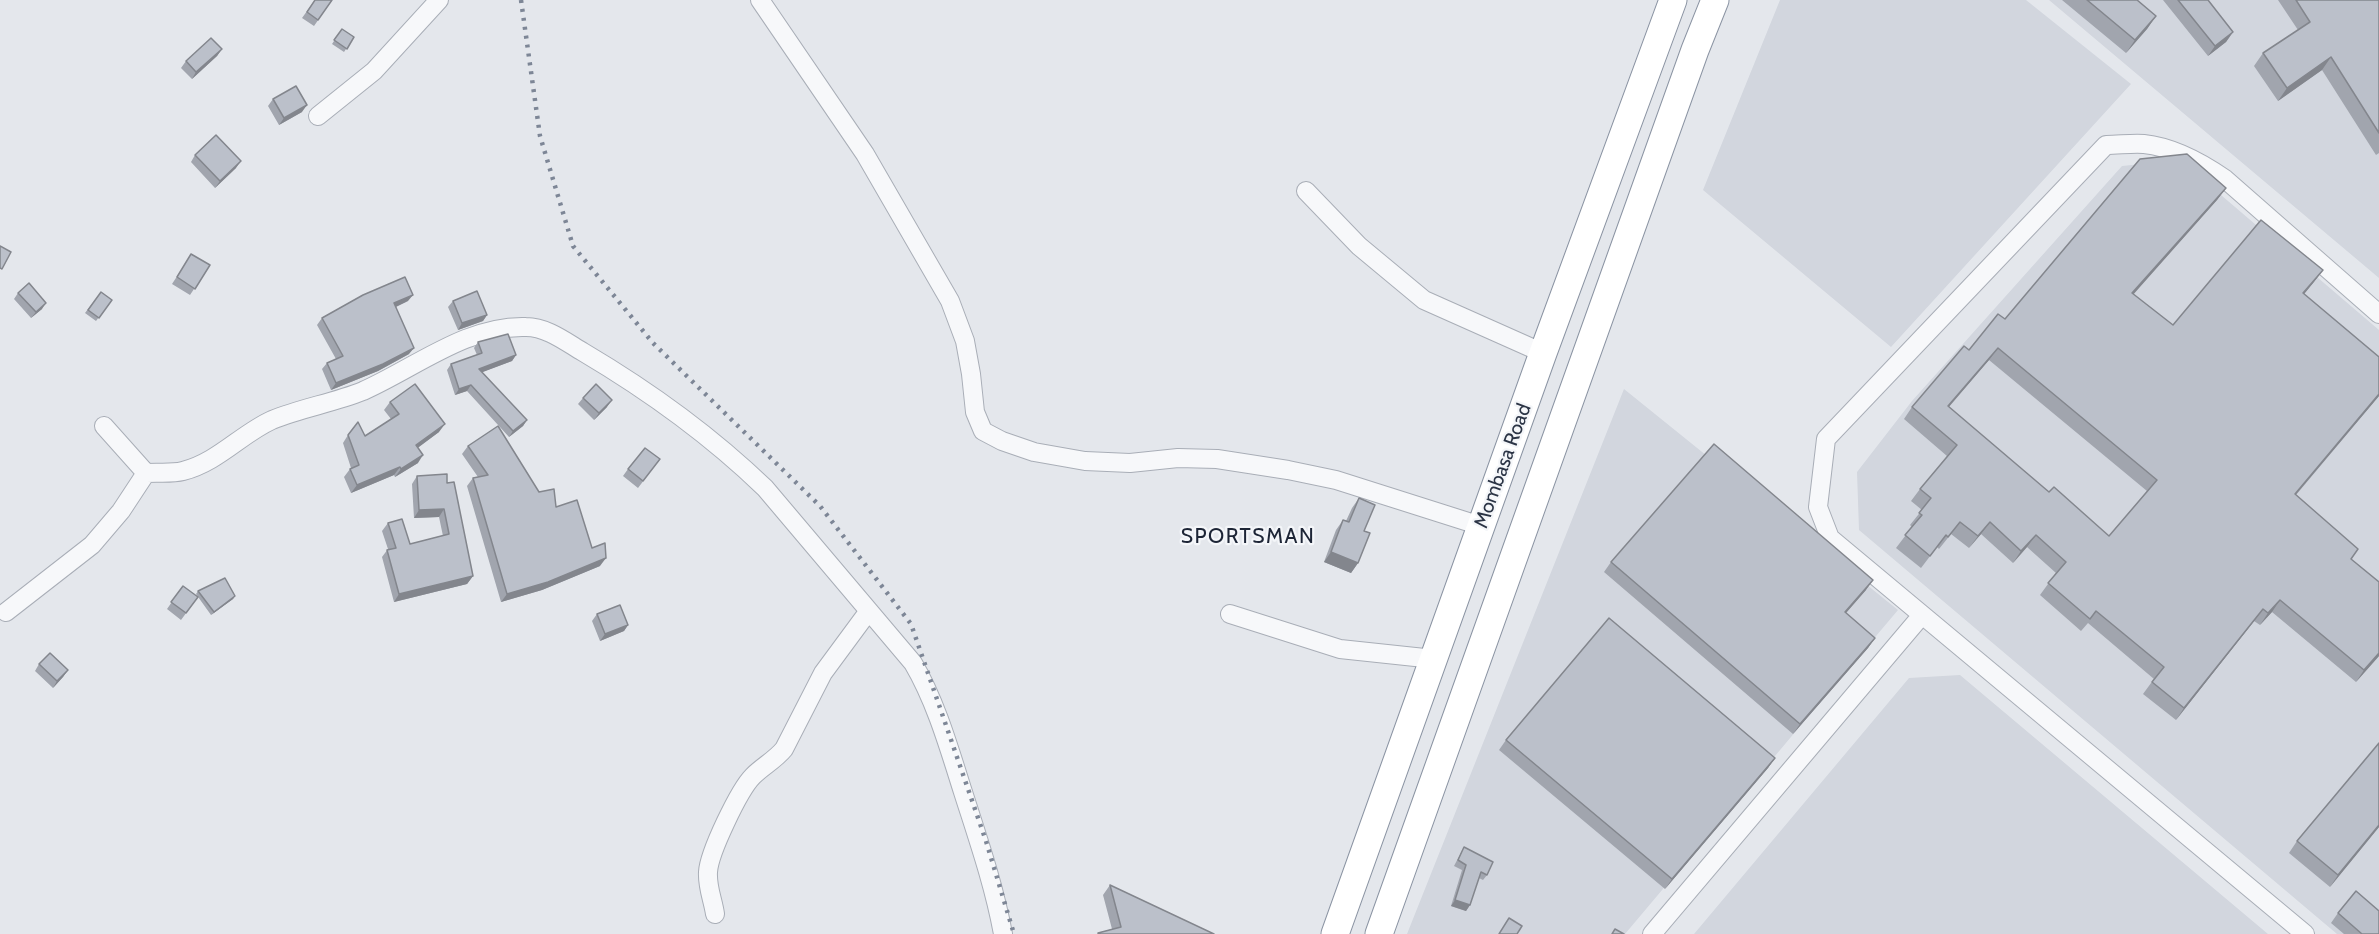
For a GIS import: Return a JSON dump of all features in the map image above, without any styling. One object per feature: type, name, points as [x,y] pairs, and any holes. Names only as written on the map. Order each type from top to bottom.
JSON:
[{"type":"highway","name":"Mombasa Road","points":[[1335,934],[1543,353],[1673,0]]},
{"type":"highway","name":"Mombasa Road","points":[[1380,934],[1690,62],[1715,0]]},
{"type":"street","points":[[318,116],[374,71],[440,0]]},
{"type":"street","points":[[760,0],[865,154],[950,301],[967,349],[975,412],[983,431],[1002,441],[1034,452],[1086,461],[1130,463],[1178,458],[1217,459],[1288,470],[1336,480],[1481,526]]},
{"type":"street","points":[[2305,934],[1830,538],[1818,507],[1826,439],[2106,145],[2145,144],[2170,151],[2206,166],[2225,179],[2379,314]]},
{"type":"street","points":[[1306,191],[1359,246],[1424,300],[1543,353]]},
{"type":"street","points":[[104,426],[146,473],[171,473],[190,469],[231,448],[260,425],[362,391],[473,337],[502,328],[529,327],[554,335],[620,374],[672,409],[740,465],[765,488],[912,663],[927,689],[958,774],[987,866],[1003,934]]},
{"type":"street","points":[[6,612],[92,545],[121,511],[146,473]]},
{"type":"street","points":[[715,914],[708,870],[727,819],[752,777],[777,757],[784,748],[819,678],[868,612]]},
{"type":"street","points":[[1230,614],[1340,649],[1434,659]]},
{"type":"street","points":[[1652,934],[1922,615]]},
{"type":"shaded area","points":[[1780,0],[2026,0],[2131,84],[1891,347],[1703,190]]},
{"type":"shaded area","points":[[2049,0],[2379,0],[2379,278]]},
{"type":"shaded area","points":[[2180,160],[2379,330],[2379,934],[2337,934],[1859,530],[1857,472],[1912,401],[2122,166]]},
{"type":"shaded area","points":[[1624,389],[1898,610],[1625,934],[1407,934]]},
{"type":"shaded area","points":[[1960,675],[2268,934],[1694,934],[1909,678]]},
{"type":"building","points":[[315,0],[332,0],[318,20],[307,12]]},
{"type":"building","points":[[2087,0],[2137,0],[2156,16],[2135,40]]},
{"type":"building","points":[[2178,0],[2208,0],[2233,32],[2215,46]]},
{"type":"building","points":[[2296,0],[2379,0],[2379,133],[2331,57],[2287,88],[2263,53],[2310,22]]},
{"type":"building","points":[[342,29],[354,37],[347,49],[334,40]]},
{"type":"building","points":[[211,38],[222,49],[196,72],[186,61]]},
{"type":"building","points":[[296,86],[307,105],[284,118],[273,99]]},
{"type":"building","points":[[216,135],[241,161],[220,181],[195,155]]},
{"type":"building","points":[[2187,154],[2226,188],[2132,293],[2173,325],[2261,220],[2323,270],[2303,293],[2379,357],[2379,394],[2295,494],[2358,549],[2351,559],[2379,582],[2379,653],[2364,670],[2280,600],[2268,613],[2263,609],[2184,708],[2152,682],[2164,667],[2096,611],[2090,619],[2048,583],[2066,562],[2036,535],[2021,551],[1990,522],[1978,536],[1960,522],[1948,537],[1946,535],[1930,556],[1905,535],[1922,515],[1919,513],[1931,498],[1920,489],[1957,445],[1912,407],[1964,346],[1969,350],[1998,314],[2005,319],[2140,159]],"holes":[[[1998,348],[2157,480],[2109,536],[2054,487],[2049,492],[1948,406]]]},
{"type":"building","points":[[0,246],[11,252],[2,269],[0,268]]},
{"type":"building","points":[[191,254],[210,265],[195,289],[177,277]]},
{"type":"building","points":[[405,277],[413,295],[394,303],[414,348],[383,364],[336,383],[327,363],[343,356],[322,318],[363,295]]},
{"type":"building","points":[[29,283],[46,303],[36,312],[18,293]]},
{"type":"building","points":[[477,291],[487,315],[462,323],[453,301]]},
{"type":"building","points":[[101,292],[112,300],[99,318],[88,310]]},
{"type":"building","points":[[508,334],[516,355],[479,369],[527,420],[513,431],[471,385],[459,389],[451,364],[482,353],[478,342]]},
{"type":"building","points":[[415,384],[445,424],[416,445],[423,455],[401,469],[400,467],[357,485],[350,469],[359,465],[348,435],[358,422],[365,436],[399,414],[390,402]]},
{"type":"building","points":[[596,384],[612,400],[599,413],[583,398]]},
{"type":"building","points":[[498,426],[539,492],[554,489],[556,507],[577,500],[592,548],[605,543],[606,558],[548,582],[507,594],[473,478],[488,475],[468,446]]},
{"type":"building","points":[[1714,444],[1873,580],[1845,612],[1875,638],[1800,724],[1611,562]]},
{"type":"building","points":[[645,448],[660,459],[643,481],[628,469]]},
{"type":"building","points":[[447,474],[447,483],[454,482],[473,576],[399,594],[387,550],[396,548],[388,523],[402,519],[410,544],[449,534],[444,509],[419,510],[417,476]]},
{"type":"building","points":[[1359,498],[1375,505],[1364,531],[1370,533],[1358,563],[1331,552],[1343,520],[1349,522]]},
{"type":"building","points":[[225,578],[235,596],[214,612],[198,591]]},
{"type":"building","points":[[183,586],[198,597],[186,613],[171,602]]},
{"type":"building","points":[[620,605],[628,625],[605,634],[597,614]]},
{"type":"building","points":[[1609,618],[1775,758],[1672,879],[1506,740]]},
{"type":"building","points":[[50,653],[68,670],[57,681],[39,664]]},
{"type":"building","points":[[2379,743],[2379,825],[2338,875],[2297,841]]},
{"type":"building","points":[[1464,847],[1493,862],[1487,875],[1481,872],[1470,905],[1455,900],[1466,865],[1458,860]]},
{"type":"building","points":[[1110,885],[1214,934],[1099,934],[1121,927]]},
{"type":"building","points":[[2356,891],[2379,911],[2379,934],[2362,934],[2338,913]]},
{"type":"building","points":[[1509,918],[1522,926],[1517,934],[1499,934]]},
{"type":"building","points":[[1615,929],[1624,934],[1612,934]]},
{"type":"railway","points":[[521,0],[540,136],[573,246],[653,343],[820,506],[911,624],[986,841],[1014,934]]},
{"type":"district","name":"SPORTSMAN","points":[[1248,537]]}]
